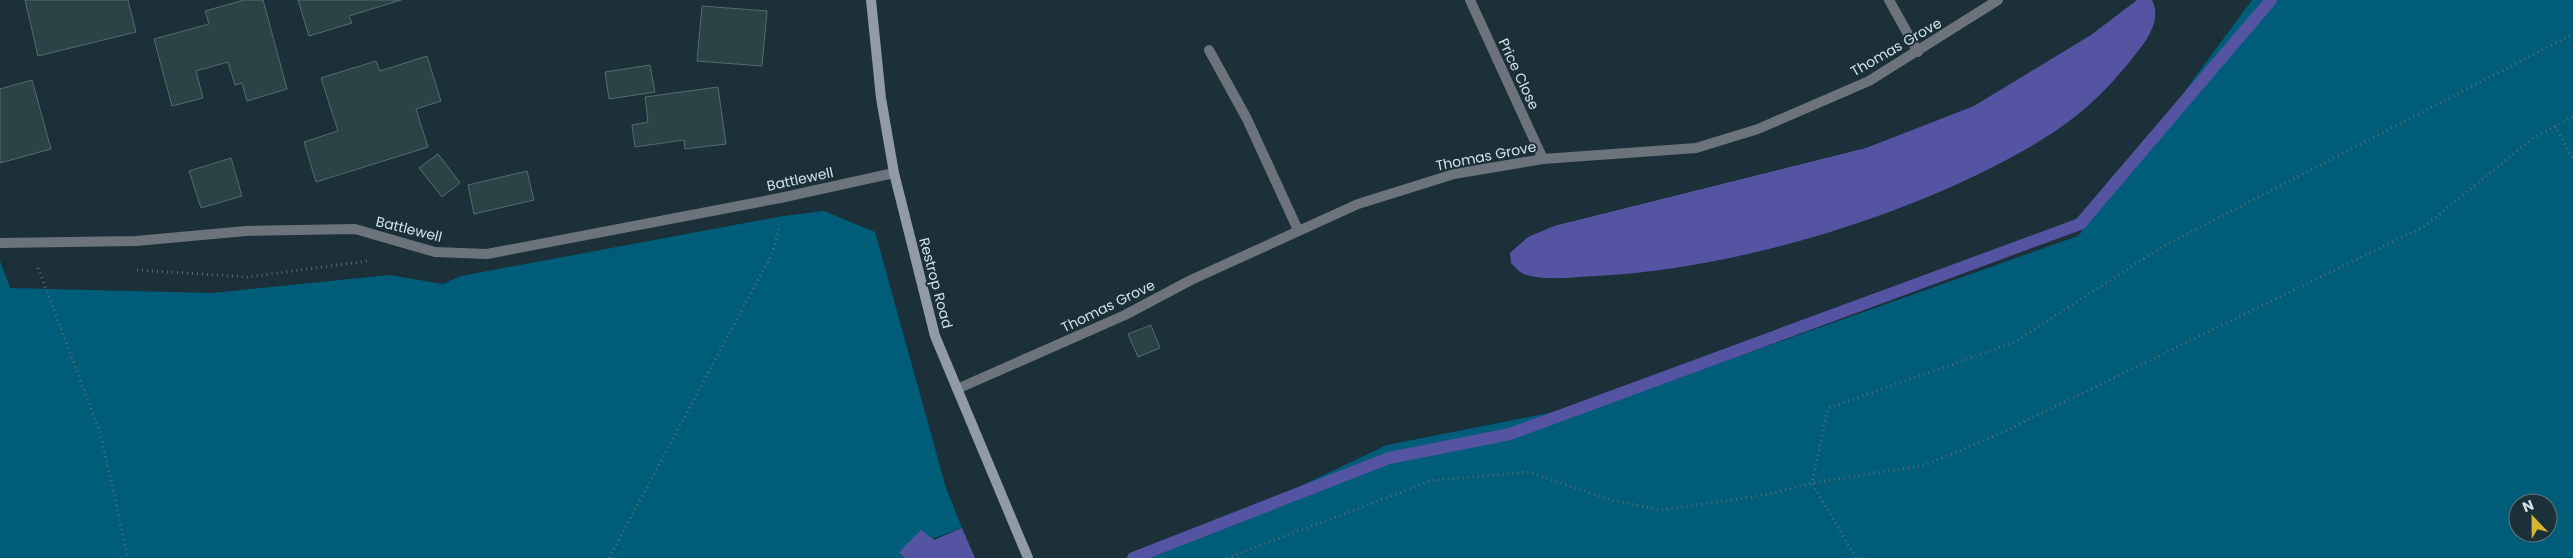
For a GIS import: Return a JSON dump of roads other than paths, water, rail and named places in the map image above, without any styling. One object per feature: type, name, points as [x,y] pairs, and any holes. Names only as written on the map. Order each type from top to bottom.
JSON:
[{"type":"street","name":"Restrop Road","points":[[871,0],[881,98],[894,173],[936,336],[1028,558]]},
{"type":"street","name":"Price Close","points":[[1470,0],[1543,159]]},
{"type":"street","points":[[1890,0],[1918,52]]},
{"type":"street","name":"Thomas Grove","points":[[957,389],[1125,315],[1191,280],[1358,204],[1454,174],[1543,159],[1696,148],[1758,129],[1860,85],[1918,52],[1998,0]]},
{"type":"street","points":[[1209,50],[1247,119],[1298,230]]},
{"type":"street","name":"Battlewell","points":[[0,242],[136,242],[246,231],[355,229],[435,252],[487,254],[780,198],[894,173]]},
{"type":"waterway","points":[[1133,558],[1389,458],[1510,434],[2080,224],[2271,0]]}]
